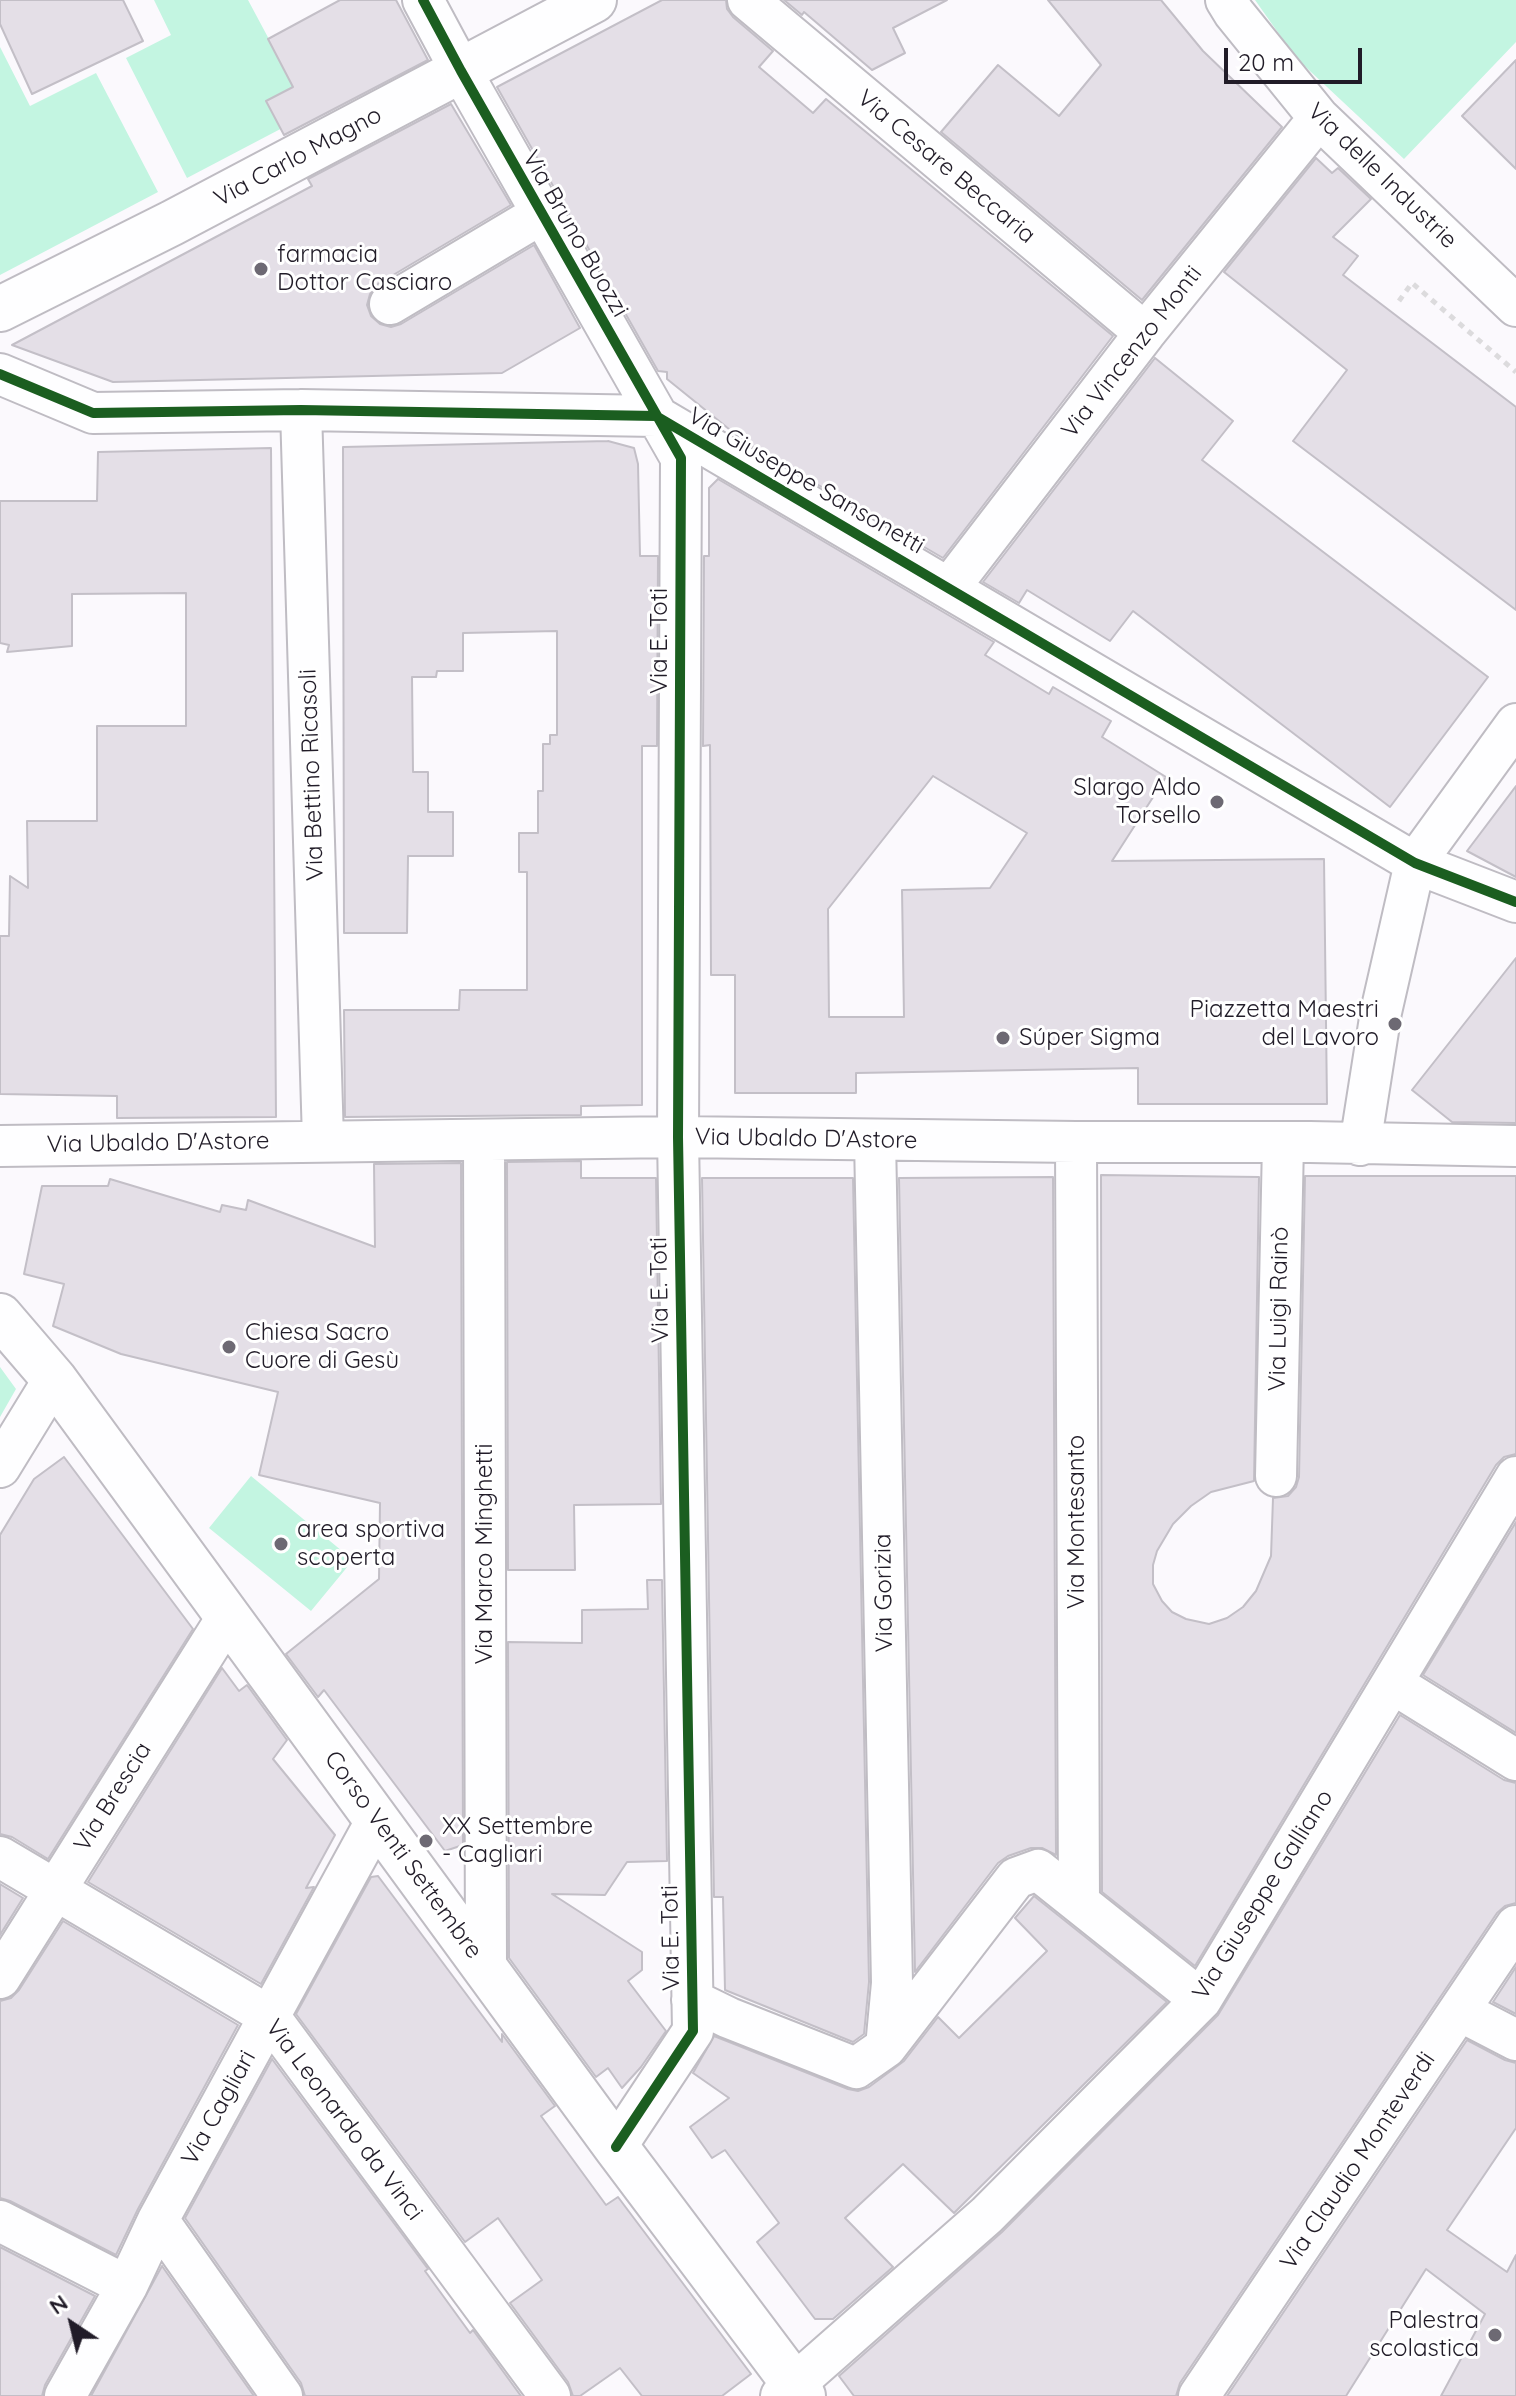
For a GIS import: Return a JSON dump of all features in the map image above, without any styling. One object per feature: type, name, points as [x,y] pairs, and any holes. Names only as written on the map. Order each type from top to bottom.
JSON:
[{"type":"street","name":"Via Bruno Buozzi","points":[[423,0],[656,416]]},
{"type":"street","name":"Via Carlo Magno","points":[[0,309],[172,223],[594,0]]},
{"type":"street","name":"Via Cesare Beccaria","points":[[748,0],[1145,333]]},
{"type":"street","name":"Via delle Industrie","points":[[1226,0],[1319,118],[1516,306]]},
{"type":"street","name":"Via Vincenzo Monti","points":[[949,588],[1145,333],[1319,118]]},
{"type":"street","points":[[390,304],[541,214]]},
{"type":"street","name":"Via Giuseppe Sansonetti","points":[[0,374],[93,413],[301,410],[656,416],[1415,863],[1516,902]]},
{"type":"street","name":"Via Bettino Ricasoli","points":[[301,410],[323,1140]]},
{"type":"street","name":"Via E. Toti","points":[[616,2147],[693,2031],[678,1137],[681,458],[656,416]]},
{"type":"street","points":[[1360,1145],[1381,1012],[1415,863],[1516,724]]},
{"type":"street","name":"Via Ubaldo D'Astore","points":[[0,1146],[678,1137],[1516,1146]]},
{"type":"street","name":"Via Marco Minghetti","points":[[484,1140],[486,1968]]},
{"type":"street","name":"Via Gorizia","points":[[875,1140],[892,1983],[886,2047]]},
{"type":"street","name":"Via Montesanto","points":[[1076,1142],[1079,1902]]},
{"type":"street","name":"Via Luigi Rainò","points":[[1276,1476],[1283,1143]]},
{"type":"street","name":"Corso Venti Settembre","points":[[0,1316],[54,1379],[793,2392]]},
{"type":"street","points":[[0,1467],[54,1379]]},
{"type":"street","name":"Via Giuseppe Galliano","points":[[793,2392],[987,2215],[1201,2000],[1516,1477]]},
{"type":"street","name":"Via Brescia","points":[[0,1978],[228,1616]]},
{"type":"street","points":[[1392,1683],[1516,1760]]},
{"type":"street","name":"Via Cagliari","points":[[65,2396],[376,1821]]},
{"type":"street","name":"Via Leonardo da Vinci","points":[[0,1857],[269,2016],[550,2396]]},
{"type":"street","points":[[692,2000],[729,2018],[856,2068],[886,2047],[1016,1878],[1038,1870],[1201,2000]]},
{"type":"street","name":"Via Claudio Monteverdi","points":[[1199,2396],[1516,1926]]},
{"type":"street","points":[[1460,2011],[1516,2040]]},
{"type":"street","points":[[158,2220],[282,2396]]},
{"type":"street","points":[[0,2221],[127,2286]]},
{"type":"path","points":[[1399,301],[1412,283],[1516,372]]},
{"type":"green space","points":[[154,0],[248,0],[309,114],[187,178],[126,58],[171,35]]},
{"type":"green space","points":[[1255,0],[1516,0],[1516,42],[1404,159],[1296,58]]},
{"type":"green space","points":[[0,47],[30,106],[96,73],[158,192],[0,275]]},
{"type":"green space","points":[[0,1367],[16,1389],[0,1417]]},
{"type":"green space","name":"area sportiva scoperta","points":[[251,1476],[353,1560],[311,1611],[209,1528]]},
{"type":"building","points":[[0,0],[123,0],[143,41],[32,94],[0,24]]},
{"type":"building","points":[[340,0],[396,0],[428,60],[284,135],[266,101],[293,87],[268,39]]},
{"type":"building","points":[[662,0],[726,0],[727,9],[733,17],[773,51],[759,67],[813,113],[826,99],[1113,336],[943,558],[745,442],[667,379],[667,372],[658,371],[497,87]]},
{"type":"building","points":[[784,0],[947,0],[893,28],[905,53],[872,70],[804,12],[802,15]]},
{"type":"building","points":[[1048,0],[1161,0],[1203,51],[1282,127],[1142,300],[941,132],[998,65],[1059,116],[1101,65]]},
{"type":"building","points":[[1516,60],[1516,169],[1462,116]]},
{"type":"building","points":[[451,104],[511,205],[378,284],[370,294],[367,305],[371,316],[380,324],[391,327],[401,324],[534,245],[580,328],[502,373],[113,382],[12,345],[312,186],[308,179]]},
{"type":"building","points":[[1316,158],[1332,173],[1338,168],[1371,199],[1333,237],[1358,256],[1343,275],[1516,407],[1516,610],[1293,441],[1347,370],[1224,272]]},
{"type":"building","points":[[1155,358],[1233,421],[1202,460],[1488,677],[1390,807],[1133,611],[1110,641],[1027,590],[1019,603],[983,582]]},
{"type":"building","points":[[608,441],[634,448],[638,464],[640,556],[658,556],[657,746],[642,746],[642,1105],[581,1106],[581,1115],[345,1117],[344,1010],[459,1010],[460,990],[527,990],[527,872],[519,872],[519,833],[538,833],[538,791],[543,791],[543,744],[550,744],[550,735],[557,735],[557,631],[463,633],[463,671],[437,671],[436,677],[412,677],[413,772],[428,772],[428,812],[453,812],[453,856],[408,856],[407,933],[344,933],[343,447]]},
{"type":"building","points":[[271,448],[276,1117],[117,1118],[117,1096],[0,1094],[0,936],[9,936],[10,876],[28,888],[27,821],[97,821],[97,726],[186,726],[186,593],[72,594],[72,646],[7,652],[9,645],[0,643],[0,501],[97,501],[98,452]]},
{"type":"building","points":[[718,479],[994,642],[985,655],[1049,694],[1053,687],[1111,721],[1102,737],[1166,777],[1112,861],[1324,859],[1327,1104],[1138,1104],[1138,1068],[856,1073],[856,1093],[735,1093],[735,975],[711,975],[710,745],[703,746],[704,556],[709,556],[709,488]],"holes":[[[933,776],[1027,833],[990,888],[902,890],[904,1017],[829,1017],[828,909]]]},
{"type":"building","points":[[1516,786],[1516,877],[1467,851]]},
{"type":"building","points":[[1516,958],[1516,1123],[1452,1122],[1412,1090]]},
{"type":"building","points":[[581,1161],[581,1178],[656,1178],[661,1504],[574,1505],[575,1570],[508,1570],[507,1162]]},
{"type":"building","points":[[461,1163],[463,1845],[445,1851],[324,1690],[318,1697],[286,1654],[379,1579],[380,1503],[259,1475],[278,1392],[121,1354],[53,1326],[64,1284],[24,1274],[42,1186],[108,1186],[110,1179],[220,1212],[222,1205],[246,1210],[248,1200],[375,1247],[374,1164]]},
{"type":"building","points":[[1101,1175],[1259,1177],[1254,1481],[1211,1492],[1191,1506],[1173,1524],[1157,1551],[1153,1565],[1153,1584],[1172,1612],[1209,1624],[1227,1618],[1243,1607],[1256,1591],[1271,1556],[1273,1498],[1288,1496],[1296,1487],[1299,1477],[1305,1176],[1516,1176],[1516,1454],[1504,1457],[1496,1465],[1195,1966],[1102,1892]]},
{"type":"building","points":[[1053,1177],[1056,1855],[1042,1848],[1031,1848],[998,1863],[915,1972],[899,1178]]},
{"type":"building","points":[[702,1178],[853,1178],[869,1982],[864,2034],[853,2042],[725,1990],[723,1897],[714,1897]]},
{"type":"building","points":[[64,1457],[193,1629],[48,1859],[12,1837],[0,1834],[0,1535],[34,1479]]},
{"type":"building","points":[[1516,1522],[1516,1733],[1423,1675]]},
{"type":"building","points":[[647,1580],[662,1580],[667,1861],[627,1862],[605,1895],[552,1894],[642,1952],[642,1970],[628,1981],[666,2031],[622,2088],[608,2068],[596,2077],[509,1958],[508,1642],[582,1643],[582,1610],[648,1609]]},
{"type":"building","points":[[222,1668],[239,1691],[247,1685],[287,1740],[273,1759],[335,1835],[306,1888],[314,1887],[261,1984],[88,1882]]},
{"type":"building","points":[[1400,1715],[1504,1780],[1516,1783],[1516,1903],[1505,1906],[1497,1913],[1180,2383],[1176,2396],[854,2396],[839,2376],[1002,2232],[1218,2015]]},
{"type":"building","points":[[378,1876],[502,2042],[502,2034],[555,2106],[541,2116],[606,2205],[618,2197],[751,2374],[722,2396],[642,2396],[620,2368],[580,2396],[573,2396],[568,2382],[510,2303],[542,2280],[498,2218],[465,2242],[296,2014],[371,1877]]},
{"type":"building","points":[[0,1884],[23,1898],[0,1935]]},
{"type":"building","points":[[1034,1896],[1167,2002],[954,2213],[903,2164],[845,2218],[893,2267],[833,2319],[815,2319],[757,2242],[779,2223],[725,2150],[712,2158],[690,2127],[729,2098],[693,2073],[714,2036],[848,2089],[858,2091],[869,2087],[904,2061],[938,2017],[959,2038],[1047,1951],[1015,1918]]},
{"type":"building","points":[[63,1921],[238,2025],[116,2255],[0,2198],[0,2001],[11,1998],[19,1990]]},
{"type":"building","points":[[1516,1967],[1516,2014],[1493,2002]]},
{"type":"building","points":[[1467,2040],[1516,2063],[1516,2128],[1447,2230],[1507,2272],[1516,2255],[1516,2396],[1441,2396],[1485,2314],[1426,2269],[1346,2396],[1227,2396]]},
{"type":"building","points":[[272,2059],[428,2269],[425,2271],[470,2333],[473,2330],[521,2396],[305,2396],[301,2383],[185,2218]]},
{"type":"building","points":[[0,2247],[95,2296],[45,2385],[42,2396],[0,2396]]},
{"type":"building","points":[[162,2266],[254,2396],[91,2396]]},
{"type":"cycle path","points":[[423,0],[681,458],[678,1137],[693,2031],[616,2147]]},
{"type":"cycle path","points":[[0,374],[93,413],[301,410],[656,416],[1415,863],[1516,902]]},
{"type":"place","name":"farmacia Dottor Casciaro","points":[[261,269]]},
{"type":"place","name":"Slargo Aldo Torsello","points":[[1217,802]]},
{"type":"place","name":"Piazzetta Maestri del Lavoro","points":[[1395,1024]]},
{"type":"place","name":"Súper Sigma","points":[[1003,1038]]},
{"type":"place","name":"Chiesa Sacro Cuore di Gesù","points":[[229,1347]]},
{"type":"place","name":"area sportiva scoperta","points":[[281,1544]]},
{"type":"place","name":"XX Settembre - Cagliari","points":[[426,1841]]},
{"type":"place","name":"Palestra scolastica","points":[[1495,2335]]}]
